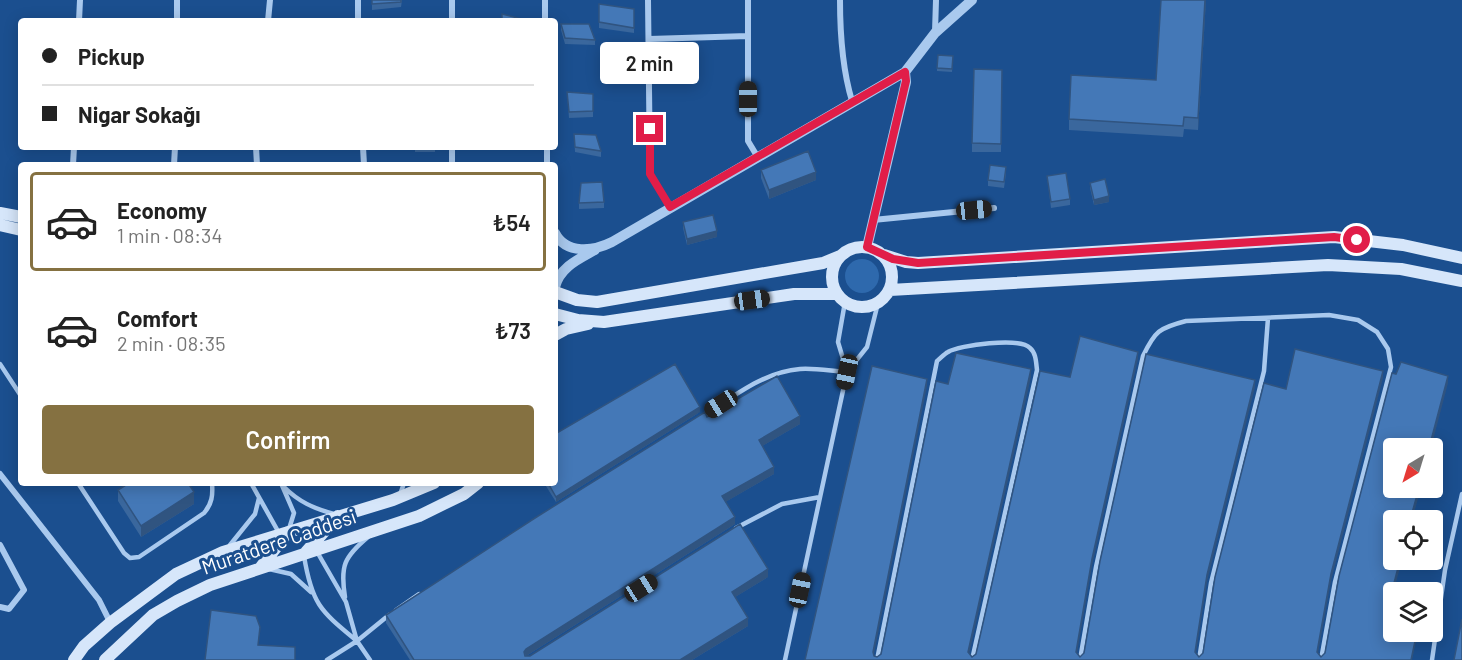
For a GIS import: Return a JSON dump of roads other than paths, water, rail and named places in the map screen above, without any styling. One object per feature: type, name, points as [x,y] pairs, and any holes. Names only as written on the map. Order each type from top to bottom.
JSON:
[{"type":"main road","points":[[0,213],[18,216]]},
{"type":"main road","points":[[0,225],[18,229]]},
{"type":"main road","points":[[841,298],[833,285],[834,265],[847,250],[857,247],[867,247],[906,262],[918,263],[1334,237],[1403,245],[1462,258]]},
{"type":"main road","points":[[558,333],[566,328],[794,294],[841,298],[863,308],[878,303],[890,290],[893,274],[884,255]]},
{"type":"main road","points":[[558,293],[576,300],[597,302],[823,263],[840,256]]},
{"type":"main road","points":[[890,290],[1328,265],[1401,269],[1462,281]]},
{"type":"main road","points":[[558,315],[578,320],[604,322]]},
{"type":"main road","name":"Muratdere Caddesi","points":[[74,660],[84,646],[110,623],[176,574],[224,552],[399,497],[426,486]]},
{"type":"main road","name":"Muratdere Caddesi","points":[[105,660],[153,615],[210,585],[419,516],[464,494],[474,486]]},
{"type":"main road","points":[[310,552],[339,515]]},
{"type":"main road","points":[[261,567],[284,533]]},
{"type":"street","points":[[79,18],[80,0]]},
{"type":"street","points":[[177,0],[177,18]]},
{"type":"street","points":[[268,18],[270,0]]},
{"type":"street","points":[[358,0],[358,18]]},
{"type":"street","points":[[452,0],[452,18]]},
{"type":"street","points":[[545,0],[545,18]]},
{"type":"street","points":[[648,0],[650,174],[670,207]]},
{"type":"street","points":[[748,0],[748,141],[757,156]]},
{"type":"street","points":[[840,0],[840,28],[846,81],[852,101]]},
{"type":"street","points":[[935,33],[936,0]]},
{"type":"street","points":[[558,280],[561,273],[578,260],[905,72],[935,33],[972,0]]},
{"type":"street","points":[[649,39],[748,36]]},
{"type":"street","points":[[867,247],[906,81],[905,72]]},
{"type":"street","points":[[873,220],[994,208]]},
{"type":"street","points":[[558,238],[566,244],[588,250],[612,242]]},
{"type":"street","points":[[0,474],[99,600],[110,623]]},
{"type":"street","points":[[0,545],[24,590],[9,609],[0,607]]},
{"type":"lane","points":[[841,298],[838,342],[847,372]]},
{"type":"lane","points":[[784,660],[847,372],[867,347],[878,303]]},
{"type":"lane","points":[[1080,660],[1096,567],[1143,356],[1153,335],[1168,326],[1186,321],[1329,315],[1358,320],[1377,332],[1388,349],[1391,367],[1335,582],[1321,660]]},
{"type":"lane","points":[[1199,660],[1211,583],[1264,371],[1268,318]]},
{"type":"lane","points":[[877,660],[937,362],[949,351],[998,342],[1018,342],[1030,347],[1035,356],[1037,370],[972,660]]},
{"type":"lane","points":[[0,364],[18,391]]},
{"type":"lane","points":[[701,417],[761,379],[797,369],[847,372]]},
{"type":"lane","points":[[80,486],[124,553],[130,558],[139,557],[204,513],[209,507],[212,486]]},
{"type":"lane","points":[[253,486],[284,533],[293,523],[294,513],[282,486]]},
{"type":"lane","points":[[283,486],[294,498],[306,505],[339,515]]},
{"type":"lane","points":[[399,497],[403,486]]},
{"type":"lane","points":[[1432,660],[1445,570],[1462,494]]},
{"type":"lane","points":[[726,535],[782,504],[820,497]]},
{"type":"lane","points":[[224,552],[249,524],[260,498]]},
{"type":"lane","points":[[357,641],[346,603],[342,579],[343,569],[347,557],[355,548],[379,529]]},
{"type":"lane","points":[[310,552],[346,603]]},
{"type":"lane","points":[[310,552],[312,594]]},
{"type":"lane","points":[[261,567],[291,574],[299,580],[312,594],[325,614],[357,641],[370,660]]},
{"type":"lane","points":[[327,660],[357,641],[402,604],[422,592]]}]
